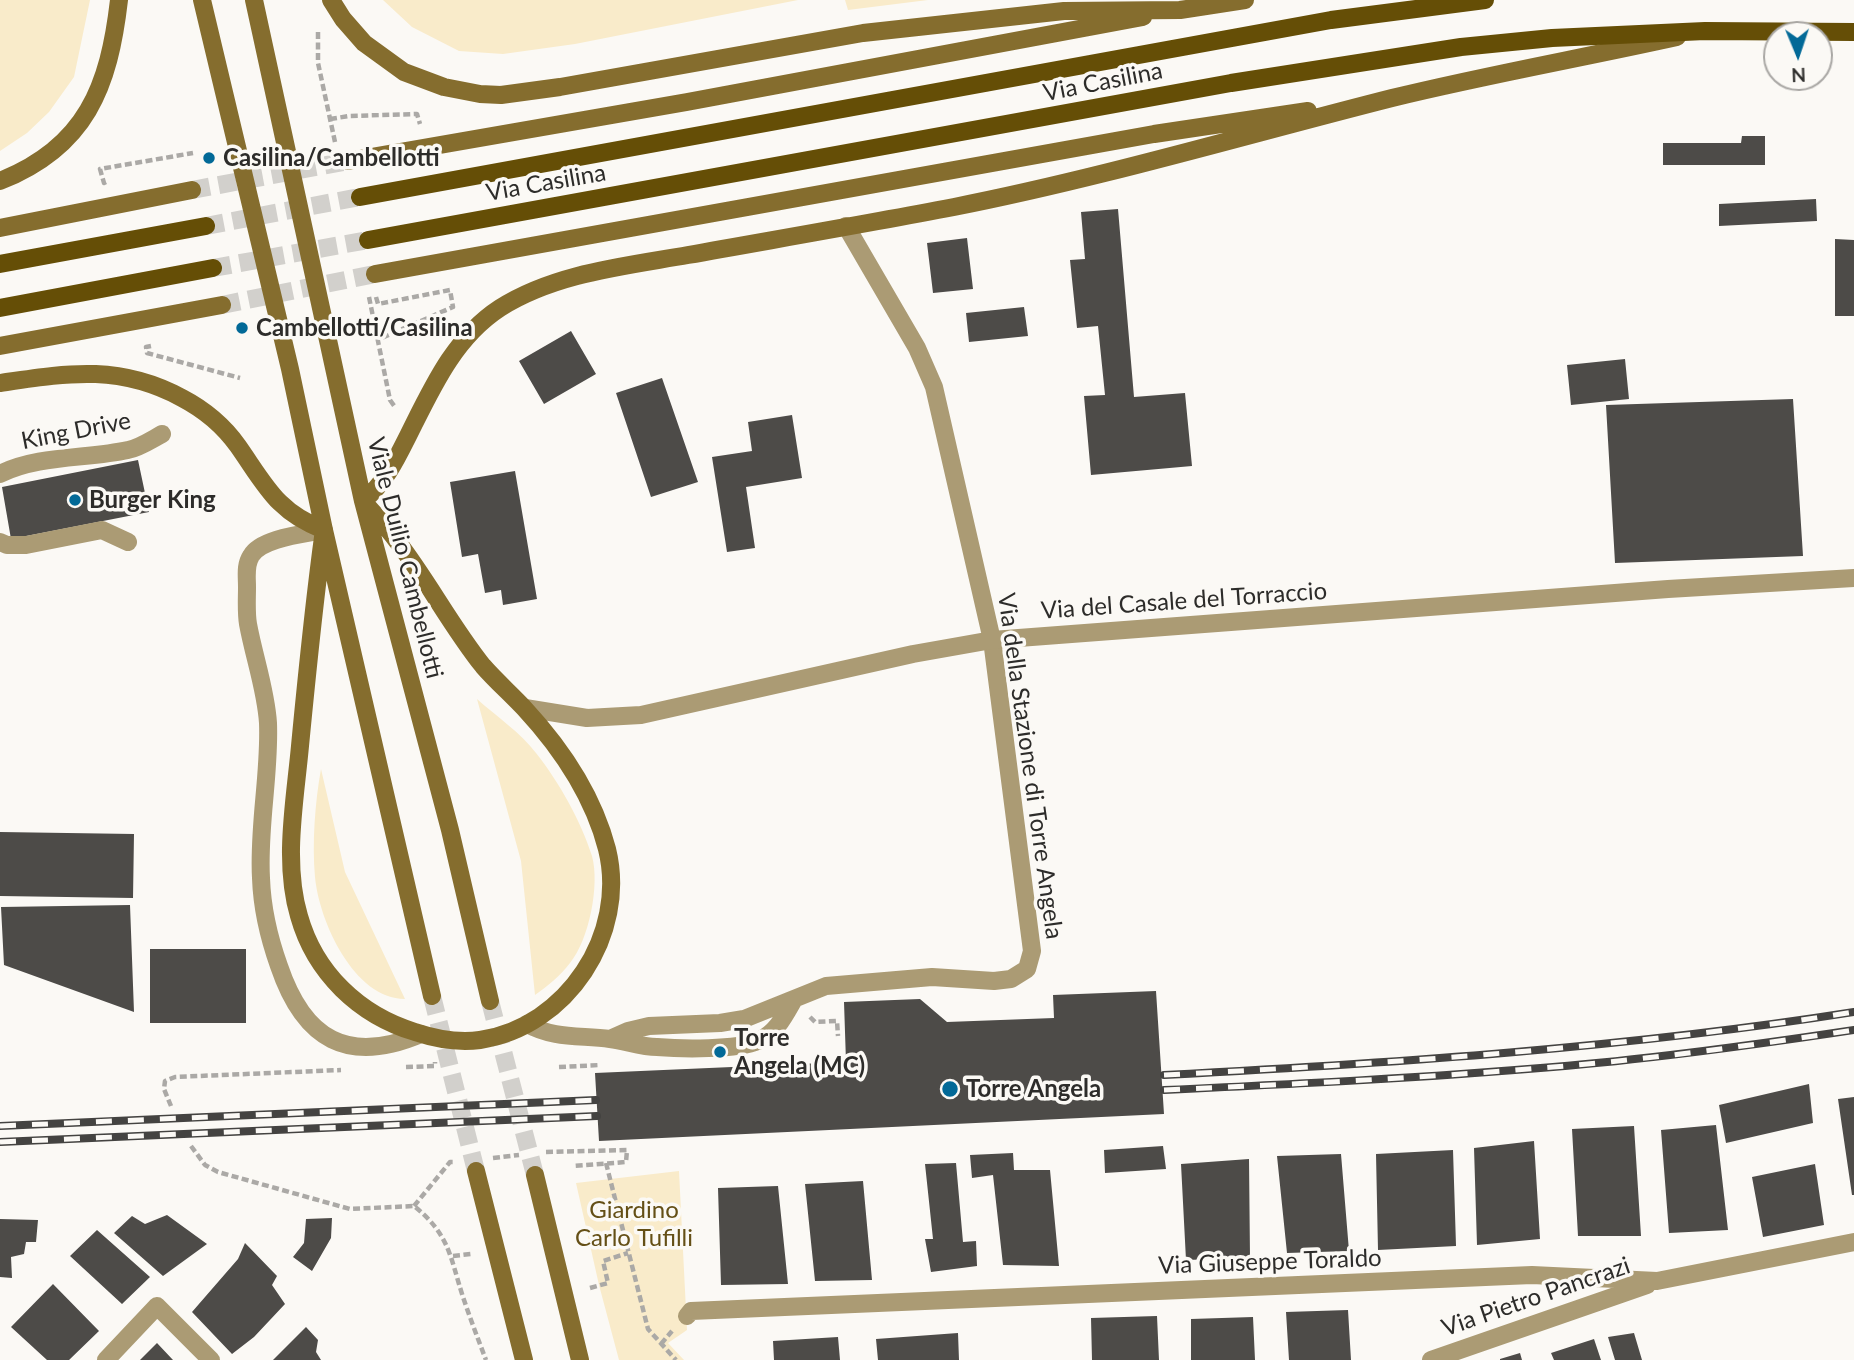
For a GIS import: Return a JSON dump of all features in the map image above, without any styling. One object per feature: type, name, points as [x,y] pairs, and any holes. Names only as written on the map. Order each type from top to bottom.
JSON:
[{"type":"main road","points":[[0,181],[30,169],[48,157],[79,125],[106,73],[119,0]]},
{"type":"main road","points":[[202,0],[290,369],[324,530],[432,996]]},
{"type":"main road","name":"Viale Duilio Cambellotti","points":[[254,0],[363,501],[450,830],[490,1001]]},
{"type":"main road","points":[[331,0],[364,43],[404,72],[444,87],[501,95],[531,92],[875,31],[1063,10],[1181,10]]},
{"type":"main road","points":[[348,161],[1245,0]]},
{"type":"main road","name":"Via Casilina","points":[[360,197],[1331,20],[1485,0]]},
{"type":"main road","points":[[324,530],[312,615],[294,803],[292,863],[296,905],[303,927],[324,969],[362,1008],[380,1018],[421,1034],[449,1040],[479,1040],[504,1034],[527,1024],[558,1001],[592,962],[600,946],[609,911],[611,872],[602,834],[581,784],[557,747],[525,708],[484,667],[397,540],[363,501],[379,488],[392,467],[433,386],[459,345],[485,320],[511,302],[550,285],[595,273],[956,206],[1100,174],[1394,97],[1705,32]]},
{"type":"main road","name":"Via Casilina","points":[[368,240],[1363,61],[1461,47],[1552,38],[1705,32],[1854,32]]},
{"type":"main road","points":[[375,274],[1154,134],[1394,97]]},
{"type":"main road","points":[[0,228],[192,190]]},
{"type":"main road","points":[[0,264],[206,226]]},
{"type":"main road","points":[[0,308],[213,268]]},
{"type":"main road","points":[[0,346],[222,305]]},
{"type":"main road","points":[[0,383],[45,376],[97,373],[121,375],[156,384],[214,418],[281,505],[303,522],[324,530]]},
{"type":"main road","points":[[475,1163],[524,1360]]},
{"type":"main road","points":[[535,1175],[580,1360]]},
{"type":"street","name":"Via della Stazione di Torre Angela","points":[[793,1001],[826,986],[932,977],[994,981],[1011,979],[1020,976],[1031,962],[1032,951],[992,640],[934,387],[917,348],[846,226]]},
{"type":"street","name":"King Drive","points":[[0,474],[30,465],[130,450],[162,434]]},
{"type":"street","points":[[0,542],[7,545],[26,545],[102,530],[128,542]]},
{"type":"street","points":[[324,530],[262,544],[252,554],[247,566],[247,621],[268,722],[261,877],[269,935],[289,993],[309,1024],[324,1035],[360,1048],[389,1046],[421,1034]]},
{"type":"street","name":"Via del Casale del Torraccio","points":[[525,708],[587,718],[641,715],[913,654],[992,640],[1668,589],[1854,578]]},
{"type":"street","points":[[527,1024],[541,1032],[559,1036],[610,1039],[657,1047],[720,1046],[751,1043],[771,1032],[781,1022],[793,1001]]},
{"type":"street","points":[[610,1039],[636,1028],[736,1021],[793,1001]]},
{"type":"street","name":"Via Giuseppe Toraldo","points":[[687,1316],[691,1311],[1532,1275],[1657,1281],[1854,1242]]},
{"type":"street","name":"Via Pietro Pancrazi","points":[[1431,1360],[1657,1281]]},
{"type":"street","points":[[106,1360],[157,1306],[211,1360]]},
{"type":"path","points":[[318,32],[318,63]]},
{"type":"path","points":[[330,118],[417,114],[420,126]]},
{"type":"path","points":[[104,183],[100,169],[192,153]]},
{"type":"path","points":[[376,295],[377,304],[450,290],[453,307],[377,340]]},
{"type":"path","points":[[370,300],[390,400],[396,409],[405,413]]},
{"type":"path","points":[[146,347],[147,353],[240,378]]},
{"type":"path","points":[[808,1015],[815,1022],[837,1021],[838,1036]]},
{"type":"path","points":[[394,1068],[435,1066],[435,1058]]},
{"type":"path","points":[[559,1067],[612,1064]]},
{"type":"path","points":[[171,1106],[164,1089],[165,1081],[174,1077],[353,1070]]},
{"type":"path","points":[[191,1146],[205,1165],[218,1172],[350,1209],[415,1206],[430,1219],[453,1256],[463,1296],[486,1360]]},
{"type":"path","points":[[540,1153],[626,1150],[626,1162],[573,1166]]},
{"type":"path","points":[[415,1206],[450,1162],[475,1163],[527,1154]]},
{"type":"path","points":[[606,1163],[648,1329],[676,1360]]},
{"type":"path","points":[[453,1256],[470,1253]]},
{"type":"path","points":[[590,1288],[608,1283],[603,1261],[628,1253]]},
{"type":"green space","points":[[0,0],[90,0],[74,77],[49,112],[27,133],[0,151]]},
{"type":"green space","points":[[383,0],[798,0],[575,44],[503,54],[459,51],[412,27]]},
{"type":"green space","points":[[845,0],[928,0],[848,10]]},
{"type":"green space","points":[[477,699],[523,739],[545,764],[576,816],[592,856],[594,897],[583,941],[566,968],[535,995],[521,861]]},
{"type":"green space","points":[[321,769],[345,872],[405,999],[387,996],[370,986],[355,972],[342,954],[324,915],[315,877],[314,850]]},
{"type":"green space","name":"Giardino Carlo Tufilli","points":[[679,1171],[687,1330],[668,1343],[684,1360],[619,1360],[576,1183]]},
{"type":"building","points":[[1742,136],[1765,136],[1765,165],[1663,165],[1663,143],[1741,143]]},
{"type":"building","points":[[1816,199],[1817,221],[1719,226],[1719,204]]},
{"type":"building","points":[[1118,209],[1134,397],[1185,393],[1192,466],[1091,475],[1084,396],[1105,395],[1098,326],[1077,328],[1070,260],[1085,259],[1081,212]]},
{"type":"building","points":[[967,238],[973,289],[933,293],[927,243]]},
{"type":"building","points":[[1835,239],[1854,240],[1854,316],[1835,316]]},
{"type":"building","points":[[1024,307],[1028,336],[969,342],[966,313]]},
{"type":"building","points":[[571,331],[596,374],[544,404],[519,361]]},
{"type":"building","points":[[1625,359],[1629,399],[1571,405],[1567,365]]},
{"type":"building","points":[[662,378],[698,482],[651,497],[616,393]]},
{"type":"building","points":[[1793,399],[1803,556],[1615,563],[1606,405]]},
{"type":"building","points":[[792,415],[802,478],[746,487],[755,548],[727,552],[712,457],[752,451],[748,422]]},
{"type":"building","name":"Burger King","points":[[138,460],[149,512],[11,539],[2,487]]},
{"type":"building","points":[[515,471],[537,599],[503,605],[501,590],[485,593],[478,554],[462,557],[450,482]]},
{"type":"building","points":[[0,832],[134,834],[133,898],[0,896]]},
{"type":"building","points":[[130,905],[134,1012],[4,965],[1,907]]},
{"type":"building","points":[[150,949],[246,949],[246,1023],[150,1023]]},
{"type":"building","name":"Torre Angela","points":[[1156,991],[1164,1114],[599,1141],[595,1073],[846,1062],[844,1002],[920,999],[947,1022],[1054,1018],[1053,995]]},
{"type":"building","points":[[1809,1084],[1813,1123],[1726,1143],[1719,1105]]},
{"type":"building","points":[[1854,1097],[1854,1195],[1852,1195],[1838,1099]]},
{"type":"building","points":[[1716,1125],[1728,1230],[1669,1233],[1661,1130]]},
{"type":"building","points":[[1634,1126],[1641,1236],[1578,1236],[1572,1129]]},
{"type":"building","points":[[1534,1141],[1540,1239],[1477,1245],[1474,1148]]},
{"type":"building","points":[[1163,1146],[1166,1169],[1105,1173],[1104,1150]]},
{"type":"building","points":[[1453,1150],[1456,1246],[1378,1250],[1376,1154]]},
{"type":"building","points":[[1013,1153],[1014,1170],[1050,1170],[1059,1266],[1003,1265],[993,1175],[972,1178],[970,1155]]},
{"type":"building","points":[[1341,1154],[1349,1251],[1287,1253],[1277,1156]]},
{"type":"building","points":[[1249,1159],[1250,1258],[1186,1260],[1181,1164]]},
{"type":"building","points":[[956,1163],[963,1242],[976,1241],[977,1266],[931,1272],[925,1239],[933,1239],[925,1164]]},
{"type":"building","points":[[1815,1164],[1824,1225],[1763,1237],[1752,1177]]},
{"type":"building","points":[[863,1181],[872,1280],[815,1281],[805,1184]]},
{"type":"building","points":[[778,1186],[788,1284],[721,1285],[718,1188]]},
{"type":"building","points":[[167,1215],[207,1244],[163,1276],[114,1233],[132,1216],[145,1224]]},
{"type":"building","points":[[332,1218],[331,1238],[312,1271],[293,1257],[304,1243],[306,1219]]},
{"type":"building","points":[[0,1219],[38,1220],[36,1242],[26,1242],[24,1254],[11,1257],[12,1278],[0,1277]]},
{"type":"building","points":[[97,1230],[150,1277],[122,1304],[70,1256]]},
{"type":"building","points":[[245,1243],[277,1276],[272,1285],[285,1304],[254,1337],[232,1354],[192,1312],[238,1259]]},
{"type":"building","points":[[53,1284],[99,1331],[69,1360],[47,1360],[11,1327]]},
{"type":"building","points":[[1348,1310],[1351,1360],[1289,1360],[1286,1312]]},
{"type":"building","points":[[1157,1316],[1159,1360],[1092,1360],[1091,1318]]},
{"type":"building","points":[[1253,1317],[1255,1360],[1191,1360],[1191,1319]]},
{"type":"building","points":[[306,1327],[318,1340],[316,1352],[321,1360],[273,1360]]},
{"type":"building","points":[[958,1333],[959,1360],[878,1360],[876,1339]]},
{"type":"building","points":[[1634,1333],[1642,1360],[1615,1360],[1608,1337]]},
{"type":"building","points":[[838,1337],[840,1360],[774,1360],[773,1341]]},
{"type":"building","points":[[1594,1339],[1601,1360],[1554,1360],[1551,1353]]},
{"type":"building","points":[[157,1343],[173,1360],[140,1360]]},
{"type":"building","points":[[1520,1353],[1522,1360],[1500,1360],[1500,1359]]},
{"type":"tunnel","points":[[192,190],[348,161]]},
{"type":"tunnel","points":[[206,226],[360,197]]},
{"type":"tunnel","points":[[213,268],[368,240]]},
{"type":"tunnel","points":[[222,305],[375,274]]},
{"type":"tunnel","points":[[432,996],[476,1171]]},
{"type":"tunnel","points":[[490,1001],[535,1175]]},
{"type":"railway","points":[[1164,1075],[1596,1045],[1854,1012]]},
{"type":"railway","points":[[1164,1090],[1407,1078],[1553,1067],[1704,1051],[1854,1030]]},
{"type":"railway","points":[[0,1126],[596,1100]]},
{"type":"railway","points":[[0,1142],[597,1116]]},
{"type":"place","name":"Casilina/Cambellotti","points":[[209,158]]},
{"type":"place","name":"Cambellotti/Casilina","points":[[242,328]]},
{"type":"place","name":"Burger King","points":[[75,500]]},
{"type":"place","name":"Torre Angela (MC)","points":[[720,1052]]},
{"type":"place","name":"Torre Angela","points":[[950,1089]]}]
